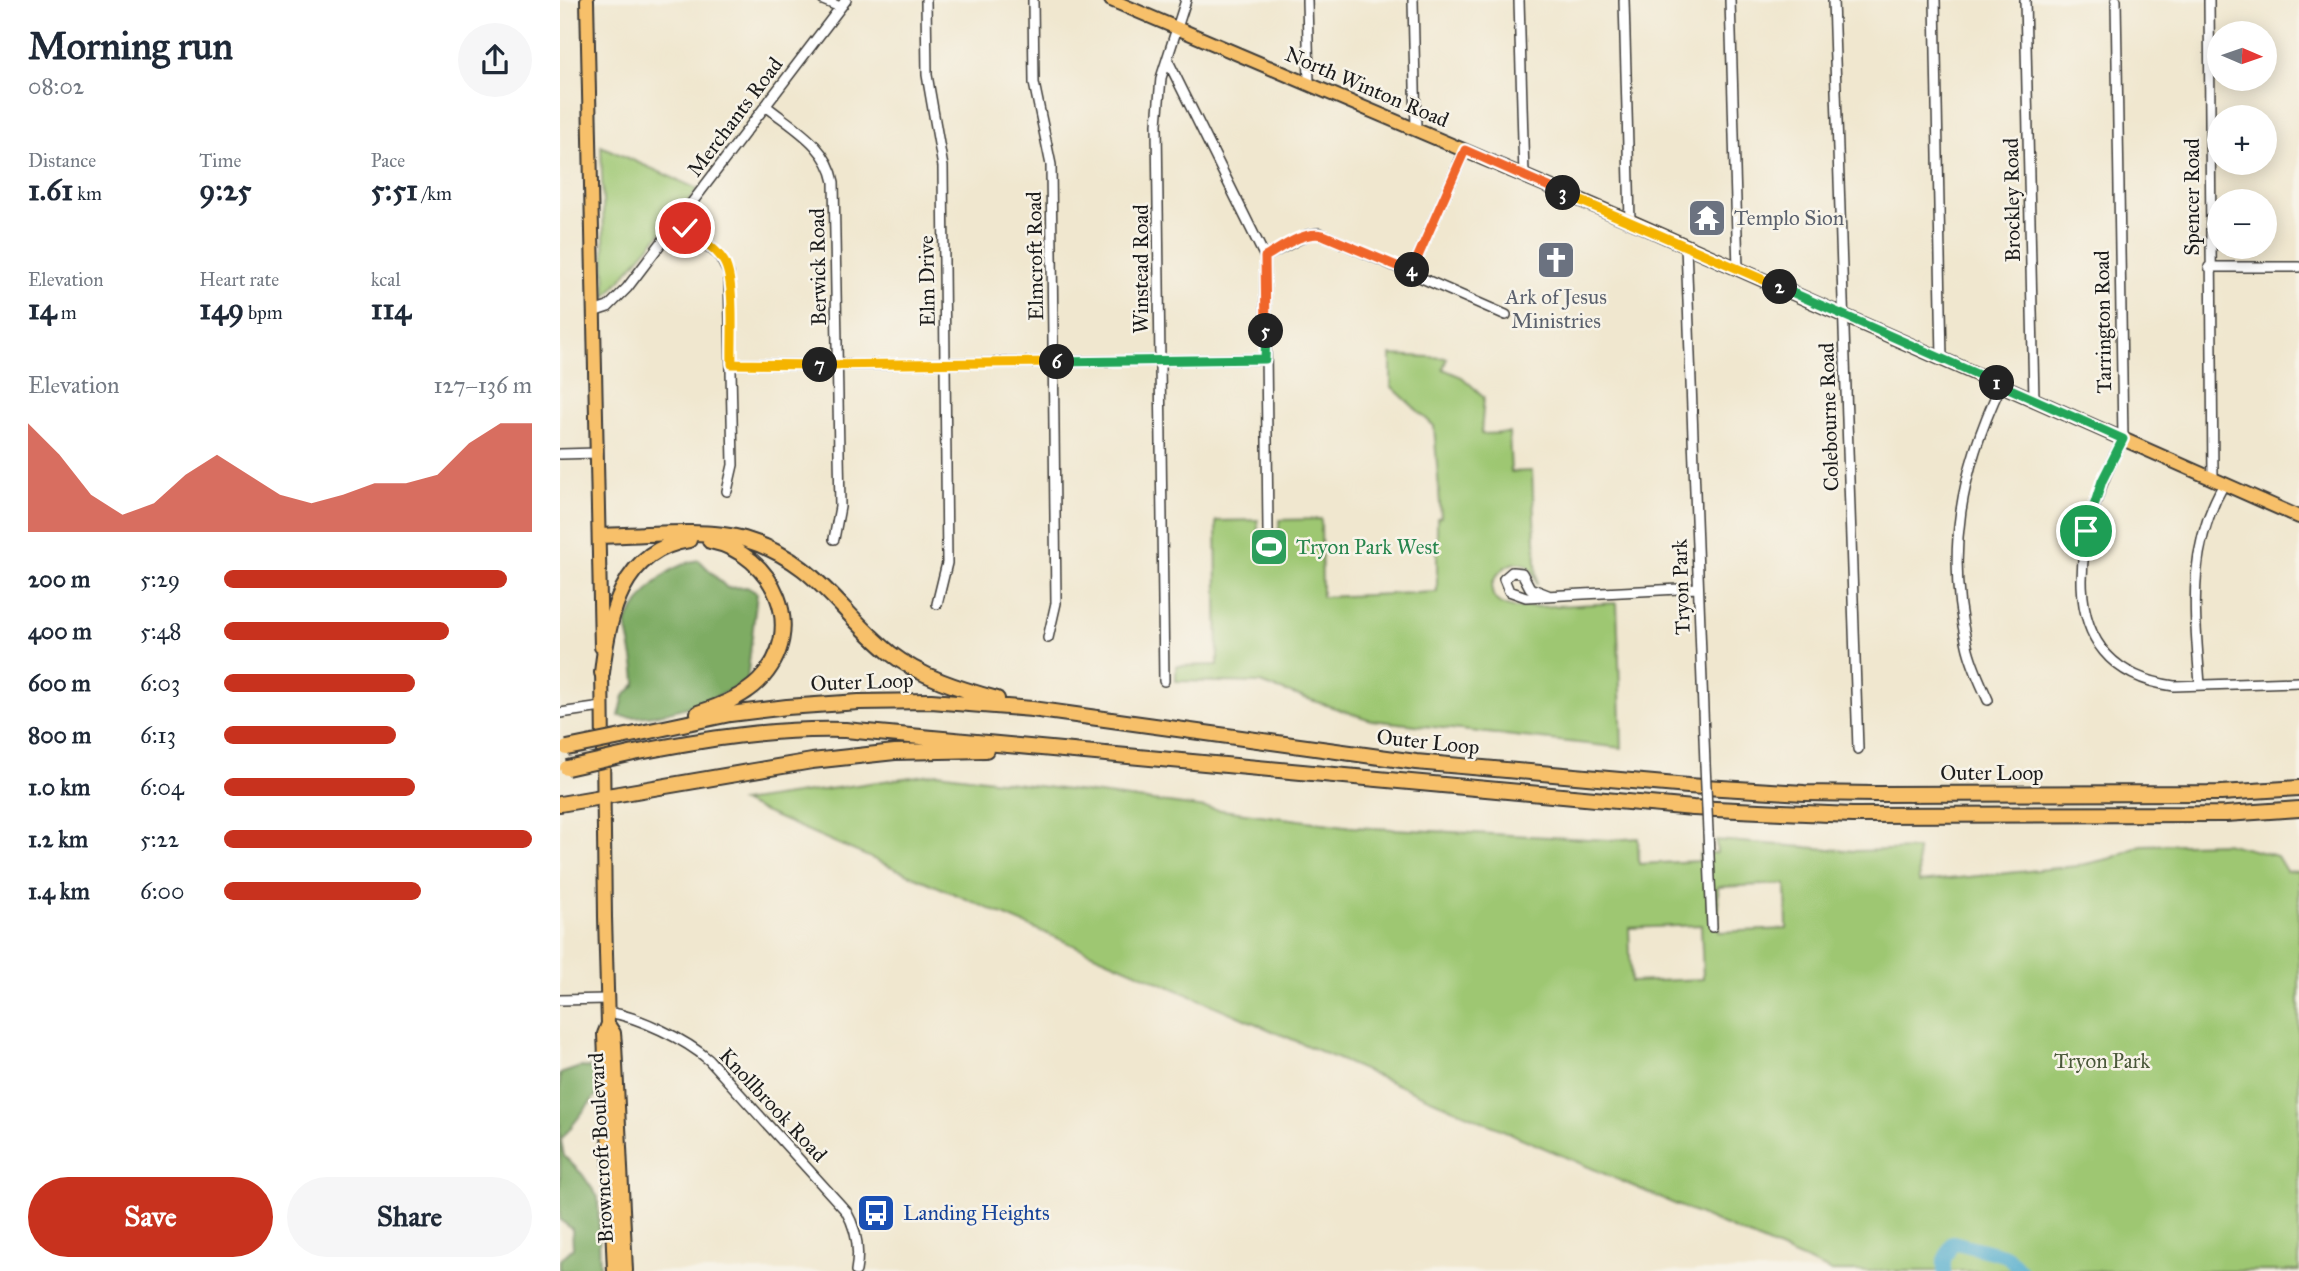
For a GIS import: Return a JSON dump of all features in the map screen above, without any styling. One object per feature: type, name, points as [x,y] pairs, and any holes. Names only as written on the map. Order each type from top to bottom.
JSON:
[{"type":"highway","points":[[636,734],[736,698],[760,680],[777,653],[782,630],[782,615],[775,591],[755,563],[743,553],[726,545],[667,534]]},
{"type":"highway","points":[[600,536],[728,536],[769,549],[814,577],[873,638],[910,666],[958,688],[1060,713]]},
{"type":"highway","points":[[602,673],[613,610],[618,595],[631,575],[651,555],[672,544],[690,540],[708,541]]},
{"type":"highway","name":"Outer Loop","points":[[564,749],[730,714],[844,702],[953,702],[1060,713],[1402,761],[1709,788],[1875,794],[2214,794],[2299,788]]},
{"type":"highway","name":"Outer Loop","points":[[564,768],[731,736],[817,730],[1061,749],[1599,801],[1823,815],[2212,815],[2299,809]]},
{"type":"highway","points":[[560,804],[788,764],[851,756],[903,752],[1061,749]]},
{"type":"main road","name":"Browncroft Boulevard","points":[[587,0],[608,1012],[604,1034],[614,1271]]},
{"type":"main road","name":"North Winton Road","points":[[1111,0],[1630,221],[2299,517]]},
{"type":"main road","name":"Browncroft Boulevard","points":[[608,1012],[615,1044],[626,1271]]},
{"type":"street","points":[[823,0],[843,4]]},
{"type":"street","name":"Elm Drive","points":[[926,0],[927,75],[943,167],[947,562],[937,604]]},
{"type":"street","name":"Elmcroft Road","points":[[1034,0],[1034,83],[1051,165],[1056,603],[1048,638]]},
{"type":"street","name":"Winstead Road","points":[[1164,681],[1158,112],[1161,78],[1186,0]]},
{"type":"street","points":[[1307,0],[1309,83]]},
{"type":"street","points":[[1413,0],[1416,129]]},
{"type":"street","points":[[1519,0],[1524,176]]},
{"type":"street","points":[[1624,0],[1630,221]]},
{"type":"street","points":[[1730,0],[1738,269]]},
{"type":"street","name":"Colebourne Road","points":[[1833,0],[1858,749]]},
{"type":"street","points":[[1934,0],[1942,360]]},
{"type":"street","name":"Brockley Road","points":[[2025,0],[2034,399]]},
{"type":"street","name":"Tarrington Road","points":[[2116,0],[2123,439],[2102,481],[2086,531],[2082,580],[2088,623],[2103,652],[2114,663],[2158,684],[2299,682]]},
{"type":"street","name":"Spencer Road","points":[[2209,0],[2209,267],[2218,481]]},
{"type":"street","name":"Merchants Road","points":[[593,312],[605,309],[616,301],[843,4]]},
{"type":"street","points":[[1168,61],[1265,257],[1268,531]]},
{"type":"street","name":"Berwick Road","points":[[766,106],[821,151],[832,173],[839,507],[834,539]]},
{"type":"street","points":[[1411,272],[1465,150]]},
{"type":"street","points":[[677,222],[714,249],[727,267],[730,281],[733,465],[727,491]]},
{"type":"street","points":[[1265,257],[1315,233],[1506,315]]},
{"type":"street","name":"Tryon Park","points":[[1686,246],[1712,927]]},
{"type":"street","points":[[2209,267],[2299,267]]},
{"type":"street","points":[[732,364],[1265,359]]},
{"type":"street","points":[[1988,700],[1971,661],[1964,629],[1958,538],[1966,476],[2001,385]]},
{"type":"street","points":[[560,454],[597,453]]},
{"type":"street","points":[[2200,685],[2196,610],[2198,549],[2218,481]]},
{"type":"street","points":[[1548,595],[1530,588],[1522,573],[1512,572],[1504,579],[1509,592],[1516,595],[1548,595],[1698,588]]},
{"type":"street","points":[[560,713],[584,707],[602,707]]},
{"type":"street","name":"Knollbrook Road","points":[[560,1000],[636,1019],[689,1046],[709,1060],[846,1211],[857,1238],[859,1251],[856,1271]]},
{"type":"green space","points":[[601,146],[698,189],[606,297]]},
{"type":"green space","name":"Tryon Park West","points":[[1391,355],[1447,358],[1443,369],[1462,377],[1484,397],[1481,434],[1509,433],[1511,472],[1532,471],[1537,585],[1531,569],[1521,563],[1510,565],[1500,571],[1494,581],[1492,592],[1498,602],[1514,608],[1617,603],[1622,748],[1371,720],[1260,683],[1176,681],[1176,666],[1218,665],[1216,521],[1258,520],[1258,531],[1279,531],[1279,520],[1321,519],[1322,597],[1437,592],[1437,518],[1441,517],[1434,426],[1391,386]]},
{"type":"green space","points":[[699,560],[727,588],[747,587],[757,593],[747,680],[686,707],[650,716],[619,716],[624,696],[636,684],[626,622],[656,582],[675,568]]},
{"type":"green space","name":"Tryon Park","points":[[938,773],[1353,827],[1609,840],[1638,838],[1639,864],[1699,861],[1699,854],[1717,853],[1716,840],[1855,851],[1917,849],[1919,882],[2077,866],[2112,858],[2141,845],[2225,843],[2277,856],[2286,871],[2299,872],[2299,1271],[1830,1271],[741,802]],"holes":[[[1786,884],[1787,929],[1719,932],[1718,887]],[[1701,925],[1703,979],[1631,982],[1629,928]]]},
{"type":"green space","points":[[580,1067],[594,1068],[597,1094],[561,1140],[564,1156],[582,1174],[598,1197],[600,1271],[560,1271],[560,1260],[573,1248],[572,1229],[560,1220],[560,1074]]},
{"type":"waterway","points":[[1944,1271],[1944,1260],[1953,1242],[2007,1256],[2021,1271]]},
{"type":"place","name":"Templo Sion","points":[[1707,218]]},
{"type":"place","name":"Ark of Jesus Ministries","points":[[1556,260]]},
{"type":"place","name":"Tryon Park West","points":[[1269,547]]},
{"type":"place","name":"Landing Heights","points":[[876,1213]]},
{"type":"route","points":[[685,228],[714,249],[727,267],[730,281],[732,364],[1265,359],[1265,257],[1315,233],[1411,272],[1465,150],[2123,439],[2102,481],[2086,531]]}]
